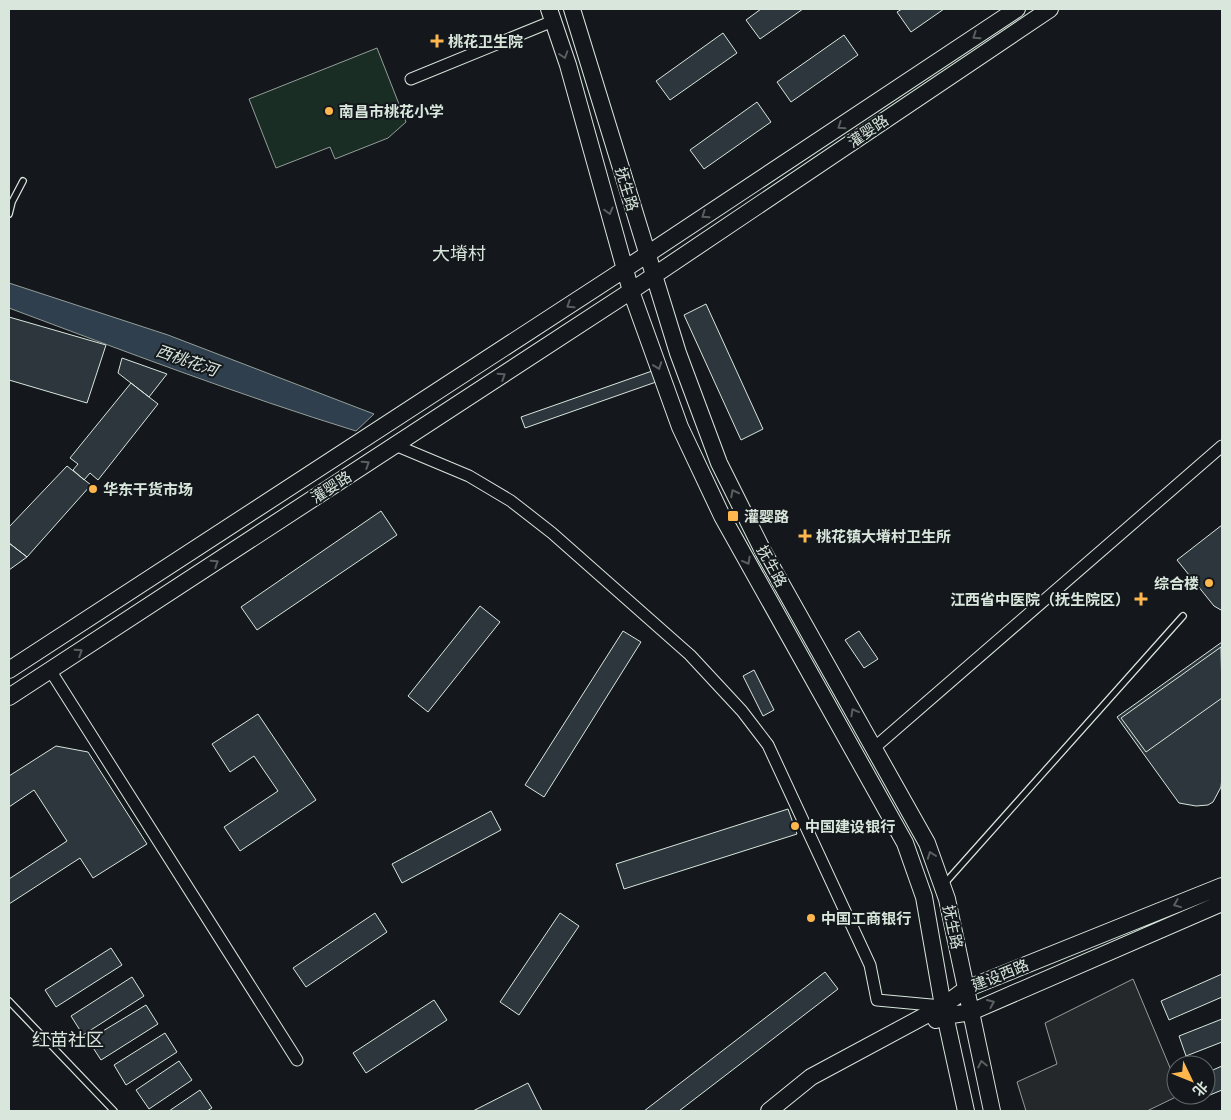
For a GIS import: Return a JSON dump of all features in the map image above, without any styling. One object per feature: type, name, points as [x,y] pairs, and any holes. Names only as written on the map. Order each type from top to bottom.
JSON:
[{"type":"main road","name":"抚生路","points":[[572,9],[678,353],[719,464],[764,554],[927,843],[947,899],[992,1111]]},
{"type":"main road","name":"灌婴路","points":[[9,670],[625,269],[1016,9]]},
{"type":"main road","name":"灌婴路","points":[[9,697],[654,276],[1050,9]]},
{"type":"main road","name":"抚生路","points":[[551,15],[568,65],[631,291],[680,427],[722,516],[905,843],[924,897],[944,1011],[966,1111]]},
{"type":"main road","name":"建设西路","points":[[784,1111],[816,1085],[944,1011],[966,989],[1222,886]]},
{"type":"main road","name":"建设西路","points":[[770,1111],[811,1077],[944,1011],[971,1012],[1222,903]]},
{"type":"street","points":[[411,79],[551,15]]},
{"type":"street","points":[[395,445],[469,476],[511,501],[552,533],[690,655],[742,711],[768,745],[870,965],[877,1000],[944,1011]]},
{"type":"street","points":[[874,748],[1222,446]]},
{"type":"street","points":[[50,670],[298,1060]]},
{"type":"lane","points":[[9,214],[12,202],[23,181]]},
{"type":"lane","points":[[942,885],[1183,616]]},
{"type":"lane","points":[[9,1001],[114,1111]]},
{"type":"green space","points":[[377,48],[406,122],[388,138],[335,159],[330,147],[276,168],[249,99]]},
{"type":"shaded area","points":[[1133,979],[1166,1058],[1166,1102],[1147,1111],[1026,1111],[1017,1082],[1057,1064],[1045,1023]]},
{"type":"water","name":"西桃花河","points":[[9,283],[168,335],[374,414],[356,431],[182,372],[9,308]]},
{"type":"building","points":[[761,9],[803,9],[760,39],[746,20]]},
{"type":"building","points":[[902,9],[944,9],[911,32],[897,12]]},
{"type":"building","points":[[723,33],[737,53],[670,100],[656,81]]},
{"type":"building","points":[[844,35],[858,55],[791,102],[777,82]]},
{"type":"building","points":[[757,102],[771,122],[704,169],[690,150]]},
{"type":"building","points":[[706,304],[763,429],[741,440],[684,315]]},
{"type":"building","points":[[9,317],[106,345],[87,403],[9,380]]},
{"type":"building","points":[[122,358],[167,374],[149,397],[118,373]]},
{"type":"building","points":[[652,371],[656,382],[525,428],[521,417]]},
{"type":"building","points":[[131,383],[158,404],[98,480],[90,473],[84,480],[73,470],[78,464],[70,458]]},
{"type":"building","points":[[67,466],[91,485],[27,557],[9,543],[9,527]]},
{"type":"building","points":[[381,511],[397,535],[257,630],[241,607]]},
{"type":"building","name":"综合楼","points":[[1222,525],[1221,610],[1214,606],[1177,560]]},
{"type":"building","points":[[9,543],[27,557],[9,570]]},
{"type":"building","points":[[480,606],[500,622],[428,712],[408,696]]},
{"type":"building","points":[[623,631],[641,642],[544,797],[525,785]]},
{"type":"building","points":[[859,631],[878,659],[864,668],[845,640]]},
{"type":"building","points":[[1222,642],[1221,787],[1213,802],[1208,805],[1196,806],[1179,803],[1117,717]]},
{"type":"building","points":[[1221,647],[1222,698],[1146,752],[1121,718]]},
{"type":"building","points":[[754,670],[774,710],[763,716],[743,676]]},
{"type":"building","points":[[258,714],[316,800],[240,851],[224,827],[278,791],[254,756],[230,772],[212,744]]},
{"type":"building","points":[[56,746],[88,752],[147,844],[93,878],[80,858],[9,904],[9,879],[67,841],[34,790],[9,807],[9,776]]},
{"type":"building","points":[[788,809],[797,834],[624,889],[616,864]]},
{"type":"building","points":[[491,811],[501,830],[402,883],[392,864]]},
{"type":"building","points":[[375,913],[387,932],[306,987],[293,968]]},
{"type":"building","points":[[560,913],[579,926],[519,1015],[500,1002]]},
{"type":"building","points":[[111,948],[122,965],[56,1007],[45,990]]},
{"type":"building","points":[[825,972],[838,989],[679,1111],[644,1111]]},
{"type":"building","points":[[1222,974],[1222,997],[1169,1020],[1161,1001]]},
{"type":"building","points":[[132,977],[144,996],[83,1035],[71,1016]]},
{"type":"building","points":[[434,1000],[447,1020],[366,1073],[353,1053]]},
{"type":"building","points":[[146,1005],[158,1024],[101,1060],[88,1040]]},
{"type":"building","points":[[1222,1019],[1222,1042],[1186,1055],[1179,1036]]},
{"type":"building","points":[[165,1033],[177,1052],[126,1085],[114,1065]]},
{"type":"building","points":[[179,1061],[192,1080],[149,1109],[136,1090]]},
{"type":"building","points":[[1222,1066],[1222,1090],[1216,1092],[1216,1069]]},
{"type":"building","points":[[528,1083],[542,1111],[473,1111]]},
{"type":"building","points":[[200,1090],[212,1108],[207,1111],[169,1111]]},
{"type":"place","name":"桃花卫生院","points":[[437,41]]},
{"type":"place","name":"南昌市桃花小学","points":[[329,111]]},
{"type":"place","name":"华东干货市场","points":[[93,489]]},
{"type":"place","name":"灌婴路","points":[[733,516]]},
{"type":"place","name":"桃花镇大塉村卫生所","points":[[805,536]]},
{"type":"place","name":"综合楼","points":[[1209,583]]},
{"type":"place","name":"江西省中医院（抚生院区）","points":[[1141,599]]},
{"type":"place","name":"中国建设银行","points":[[795,826]]},
{"type":"place","name":"中国工商银行","points":[[811,918]]},
{"type":"district","name":"大塉村","points":[[459,253]]},
{"type":"district","name":"红苗社区","points":[[68,1039]]}]
